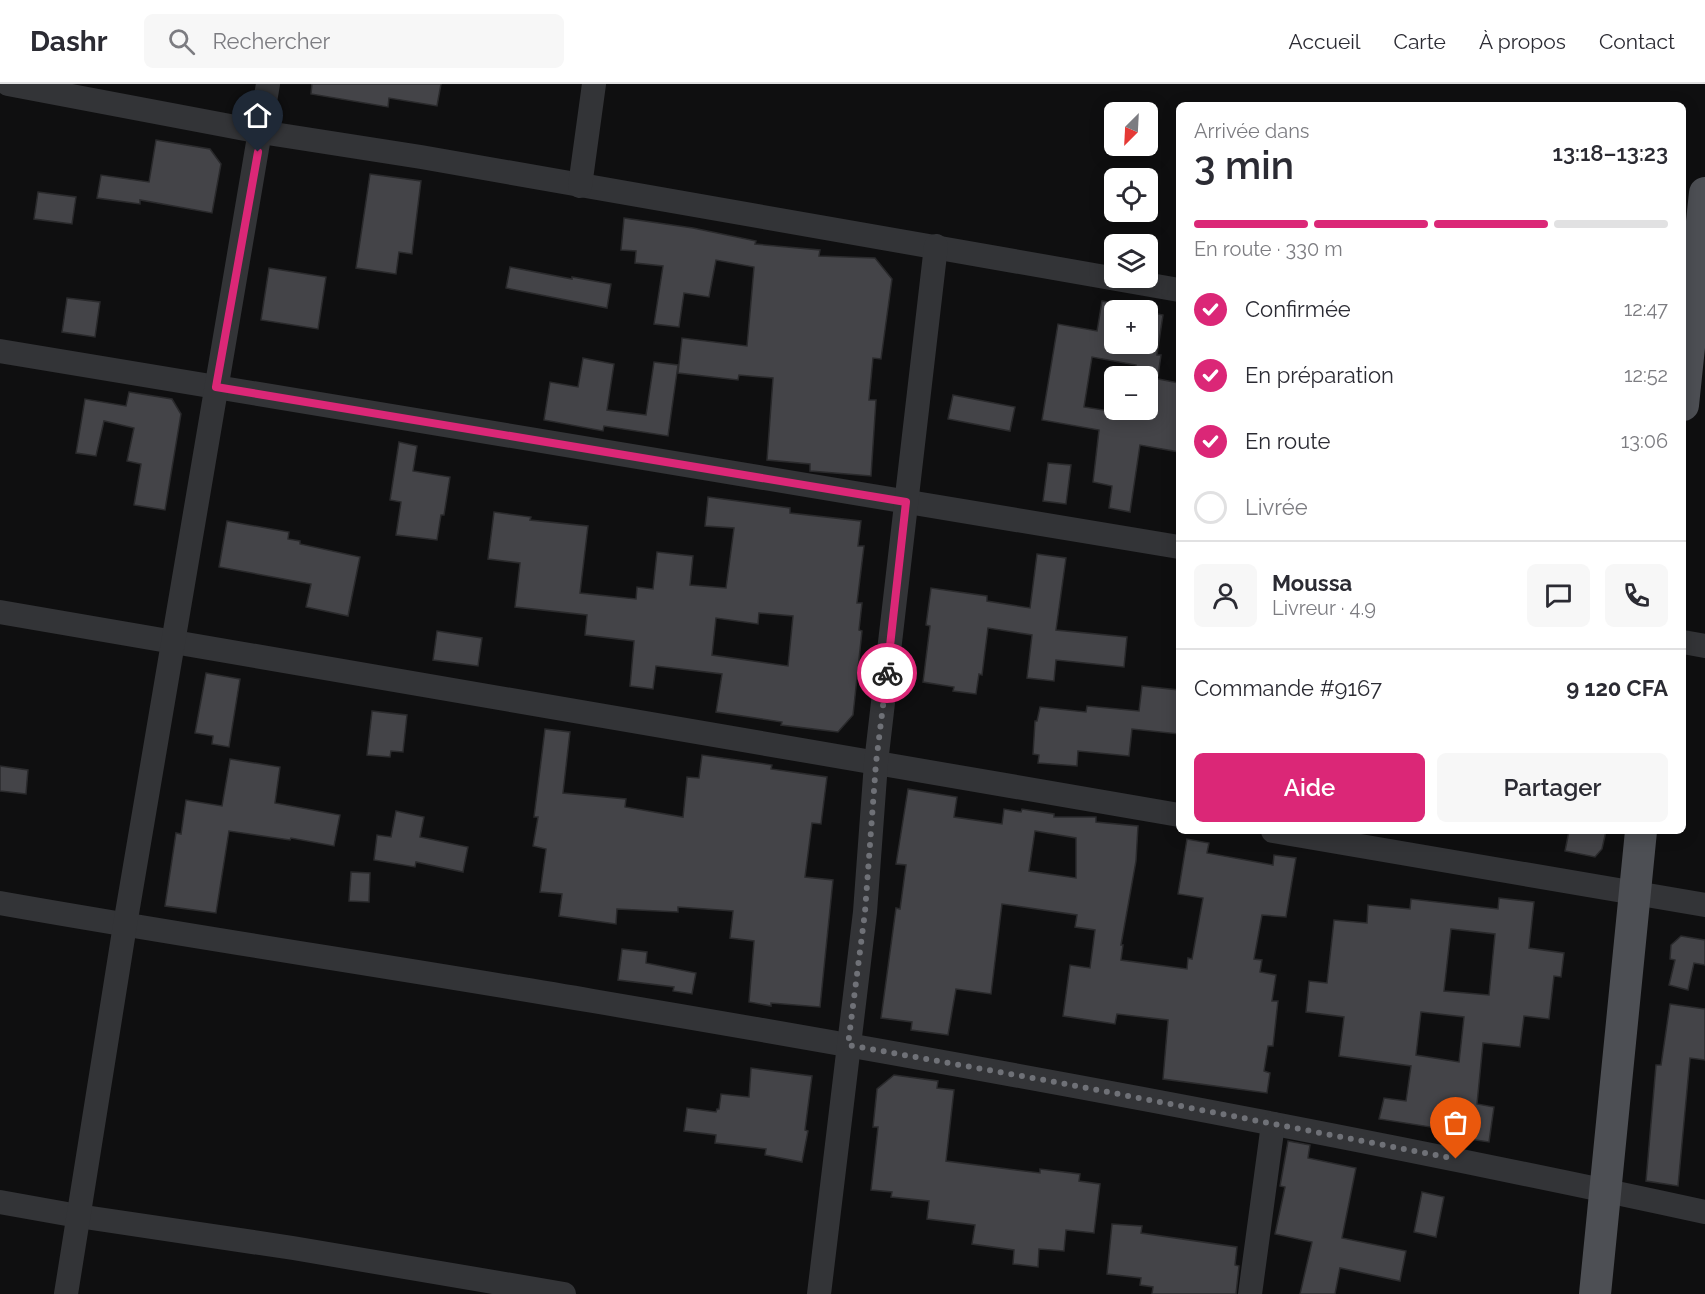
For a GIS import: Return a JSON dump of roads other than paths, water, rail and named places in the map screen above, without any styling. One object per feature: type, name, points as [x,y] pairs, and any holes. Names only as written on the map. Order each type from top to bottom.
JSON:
[{"type":"main road","points":[[1689,384],[1705,193]]},
{"type":"main road","points":[[1595,1294],[1641,834]]},
{"type":"street","points":[[8,84],[261,132],[421,157],[1176,289]]},
{"type":"street","points":[[66,1294],[125,925],[268,84]]},
{"type":"street","points":[[580,186],[594,84]]},
{"type":"street","points":[[819,1294],[865,912],[876,763],[936,246]]},
{"type":"street","points":[[0,351],[1176,547]]},
{"type":"street","points":[[0,612],[1176,814]]},
{"type":"street","points":[[1686,643],[1705,646]]},
{"type":"street","points":[[1290,834],[1705,905]]},
{"type":"street","points":[[0,903],[591,1000],[848,1045],[1435,1155],[1705,1212]]},
{"type":"street","points":[[1250,1294],[1273,1124]]},
{"type":"street","points":[[0,1202],[564,1294]]}]
